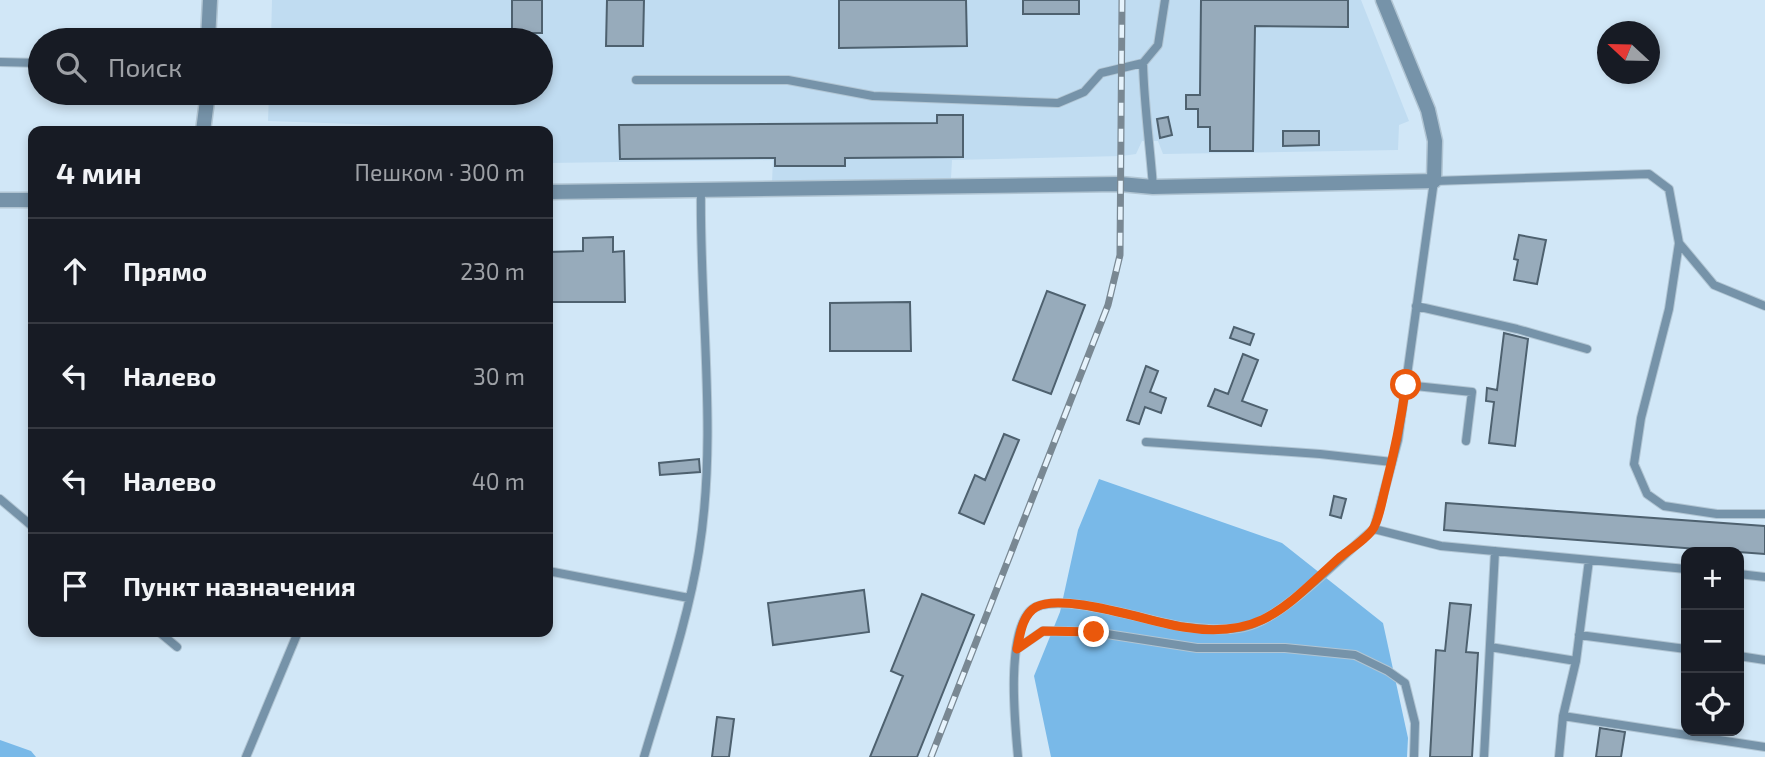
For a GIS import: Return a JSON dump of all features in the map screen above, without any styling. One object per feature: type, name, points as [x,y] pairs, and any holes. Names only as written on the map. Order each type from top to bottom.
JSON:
[{"type":"street","points":[[209,28],[210,0]]},
{"type":"street","points":[[553,192],[1120,184],[1153,187],[1434,181],[1435,141],[1428,110],[1382,0]]},
{"type":"street","points":[[204,126],[206,105]]},
{"type":"street","points":[[1,203],[28,200]]},
{"type":"lane","points":[[636,80],[788,80],[873,96],[1058,103],[1084,92],[1101,73],[1143,63],[1158,45],[1165,0]]},
{"type":"lane","points":[[0,62],[28,63]]},
{"type":"lane","points":[[1143,63],[1144,109],[1150,141],[1153,187]]},
{"type":"lane","points":[[1018,757],[1014,663],[1028,613],[1038,606],[1052,603],[1075,604],[1184,627],[1245,627],[1264,621],[1287,604],[1374,529],[1398,440],[1434,181],[1649,174],[1669,189],[1679,243],[1670,309],[1641,418],[1634,464],[1647,494],[1664,506],[1717,514],[1765,514]]},
{"type":"lane","points":[[644,757],[689,598],[699,551],[708,463],[701,189]]},
{"type":"lane","points":[[1679,243],[1714,285],[1765,306]]},
{"type":"lane","points":[[1416,306],[1517,329],[1587,349]]},
{"type":"lane","points":[[1406,385],[1472,392],[1466,441]]},
{"type":"lane","points":[[1146,442],[1320,454],[1392,462]]},
{"type":"lane","points":[[0,499],[28,523]]},
{"type":"lane","points":[[1374,529],[1441,546],[1681,569]]},
{"type":"lane","points":[[1484,757],[1495,551]]},
{"type":"lane","points":[[1559,757],[1563,716],[1576,661],[1589,560]]},
{"type":"lane","points":[[553,572],[689,598]]},
{"type":"lane","points":[[1744,575],[1765,577]]},
{"type":"lane","points":[[1017,649],[1043,631],[1094,632],[1197,648],[1285,648],[1355,655],[1388,671],[1405,683],[1415,723],[1414,757]]},
{"type":"lane","points":[[1579,635],[1681,648]]},
{"type":"lane","points":[[165,637],[177,647]]},
{"type":"lane","points":[[246,757],[296,637]]},
{"type":"lane","points":[[1490,647],[1576,661]]},
{"type":"lane","points":[[1744,657],[1765,660]]},
{"type":"lane","points":[[1563,716],[1765,747]]},
{"type":"shaded area","points":[[272,0],[1361,0],[1409,121],[1399,125],[1398,150],[1163,154],[1158,141],[1142,141],[1136,154],[1122,156],[952,160],[951,178],[772,182],[773,160],[553,163],[553,126],[408,126],[268,121],[269,105],[553,105],[553,28],[271,28]]},
{"type":"shaded area","points":[[1099,479],[1282,543],[1383,623],[1408,738],[1407,757],[1051,757],[1034,676],[1060,612],[1078,530]]},
{"type":"shaded area","points":[[0,740],[31,751],[36,757],[0,757]]},
{"type":"building","points":[[512,0],[542,0],[542,28],[512,28]]},
{"type":"building","points":[[607,0],[644,0],[643,46],[606,46]]},
{"type":"building","points":[[839,0],[966,0],[967,46],[839,48]]},
{"type":"building","points":[[1023,0],[1079,0],[1079,14],[1023,14]]},
{"type":"building","points":[[1201,0],[1348,0],[1348,27],[1255,26],[1253,151],[1210,151],[1210,127],[1198,127],[1198,109],[1186,109],[1186,95],[1200,95]]},
{"type":"building","points":[[937,115],[963,115],[963,157],[845,158],[845,166],[775,166],[775,158],[620,159],[619,125],[937,123]]},
{"type":"building","points":[[1168,117],[1172,135],[1160,138],[1157,119]]},
{"type":"building","points":[[1283,131],[1319,131],[1319,145],[1283,146]]},
{"type":"building","points":[[1519,235],[1546,240],[1537,284],[1514,280],[1518,260],[1514,259]]},
{"type":"building","points":[[613,237],[613,252],[624,251],[625,302],[553,302],[553,252],[583,251],[583,238]]},
{"type":"building","points":[[1047,291],[1085,305],[1051,394],[1013,380]]},
{"type":"building","points":[[910,302],[911,351],[830,351],[830,303]]},
{"type":"building","points":[[1234,327],[1254,334],[1250,345],[1230,338]]},
{"type":"building","points":[[1504,333],[1528,339],[1515,446],[1489,443],[1494,402],[1486,401],[1487,388],[1497,390]]},
{"type":"building","points":[[1243,354],[1258,360],[1242,401],[1267,410],[1261,426],[1208,406],[1215,389],[1228,394]]},
{"type":"building","points":[[1146,366],[1158,371],[1150,392],[1166,398],[1161,413],[1145,407],[1139,424],[1127,420]]},
{"type":"building","points":[[1004,434],[1019,440],[984,524],[959,513],[975,475],[985,480]]},
{"type":"building","points":[[699,459],[700,472],[660,475],[659,463]]},
{"type":"building","points":[[1334,496],[1346,499],[1341,518],[1330,515]]},
{"type":"building","points":[[1446,503],[1765,526],[1765,554],[1744,552],[1744,547],[1681,548],[1444,530]]},
{"type":"building","points":[[864,590],[869,632],[773,645],[768,603]]},
{"type":"building","points":[[922,594],[974,615],[917,757],[870,757],[903,676],[891,671]]},
{"type":"building","points":[[1450,603],[1471,605],[1466,652],[1478,653],[1472,757],[1430,757],[1436,650],[1445,651]]},
{"type":"building","points":[[717,717],[734,719],[729,757],[712,757]]},
{"type":"building","points":[[1600,728],[1625,732],[1621,757],[1596,757]]},
{"type":"railway","points":[[931,757],[1108,305],[1120,255],[1122,0]]},
{"type":"route","points":[[1094,632],[1043,631],[1017,649],[1028,613],[1038,606],[1052,603],[1075,604],[1184,627],[1216,629],[1245,627],[1264,621],[1287,604],[1374,529],[1398,440],[1406,385]]}]
